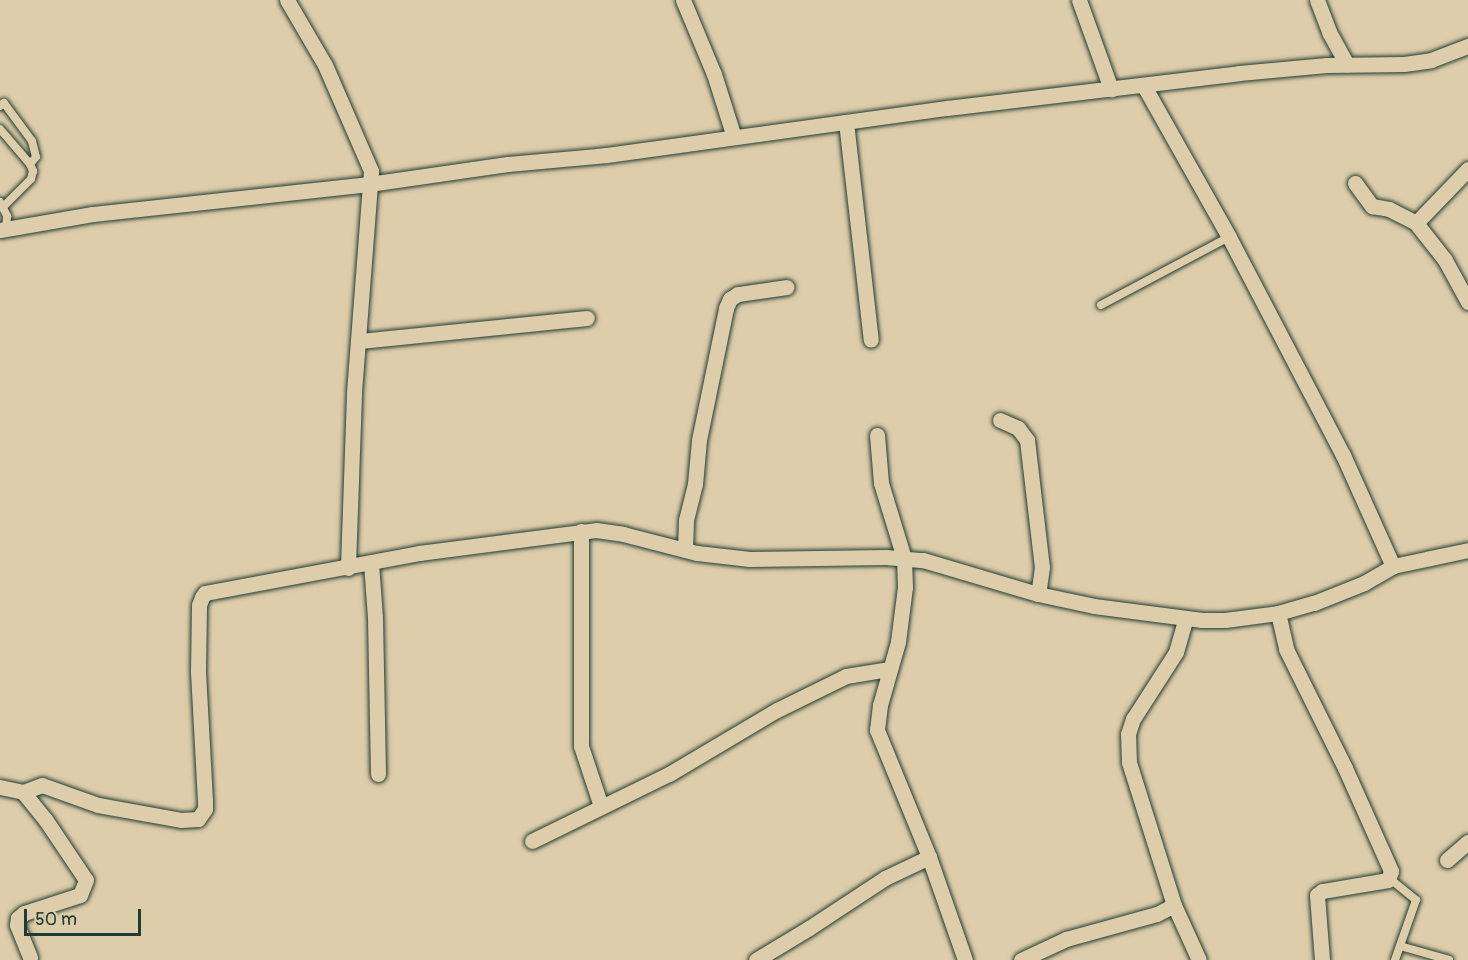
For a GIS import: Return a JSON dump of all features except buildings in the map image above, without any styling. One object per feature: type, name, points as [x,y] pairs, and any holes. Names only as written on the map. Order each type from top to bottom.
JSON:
[{"type":"street","points":[[287,0],[325,65],[371,171],[360,341],[353,405],[348,568]]},
{"type":"street","points":[[683,0],[714,74],[734,137]]},
{"type":"street","points":[[1079,0],[1112,89]]},
{"type":"street","points":[[1317,0],[1329,32],[1347,64]]},
{"type":"street","points":[[3,230],[93,214],[369,184],[508,164],[607,155],[846,122],[1239,73],[1347,64],[1404,64],[1431,60],[1468,46]]},
{"type":"street","points":[[1144,86],[1229,237],[1343,456],[1393,566]]},
{"type":"street","points":[[846,122],[871,340]]},
{"type":"street","points":[[1416,223],[1468,169]]},
{"type":"street","points":[[1355,183],[1372,206],[1389,208],[1416,223],[1445,260],[1468,302]]},
{"type":"street","points":[[685,550],[686,520],[695,484],[699,440],[726,308],[730,299],[738,294],[787,287]]},
{"type":"street","points":[[360,341],[586,318]]},
{"type":"street","points":[[1000,420],[1018,428],[1027,440],[1042,567],[1038,594]]},
{"type":"street","points":[[877,435],[881,483],[904,558],[905,587],[898,642],[880,705],[878,730],[929,857],[965,960]]},
{"type":"street","points":[[0,787],[23,792],[42,785],[98,805],[180,820],[198,819],[205,809],[198,671],[202,597],[205,593],[419,553],[581,531],[623,534],[685,550],[750,559],[904,558],[923,560],[1038,594],[1094,606],[1186,618],[1225,620],[1278,613],[1314,603],[1364,583],[1393,566],[1468,550]]},
{"type":"street","points":[[581,531],[581,746],[601,806]]},
{"type":"street","points":[[371,563],[375,617],[378,774]]},
{"type":"street","points":[[1278,613],[1286,649],[1389,863],[1389,878],[1322,891],[1317,895],[1322,960]]},
{"type":"street","points":[[1186,618],[1176,652],[1133,720],[1128,734],[1129,762],[1174,904],[1199,960]]},
{"type":"street","points":[[532,841],[669,774],[777,710],[846,676],[889,669]]},
{"type":"street","points":[[23,792],[45,819],[86,880],[80,895],[24,913],[18,918],[17,925],[30,958]]},
{"type":"street","points":[[1447,860],[1468,842]]},
{"type":"street","points":[[756,960],[885,878],[929,857]]},
{"type":"street","points":[[1021,960],[1066,939],[1157,914],[1174,904]]},
{"type":"lane","points":[[1,102],[36,149],[36,157],[30,164]]},
{"type":"lane","points":[[0,129],[30,164],[33,171],[32,179],[2,205],[3,230]]},
{"type":"lane","points":[[1101,305],[1229,237]]},
{"type":"lane","points":[[1389,878],[1416,900],[1395,960]]},
{"type":"lane","points":[[1400,946],[1449,960]]}]
